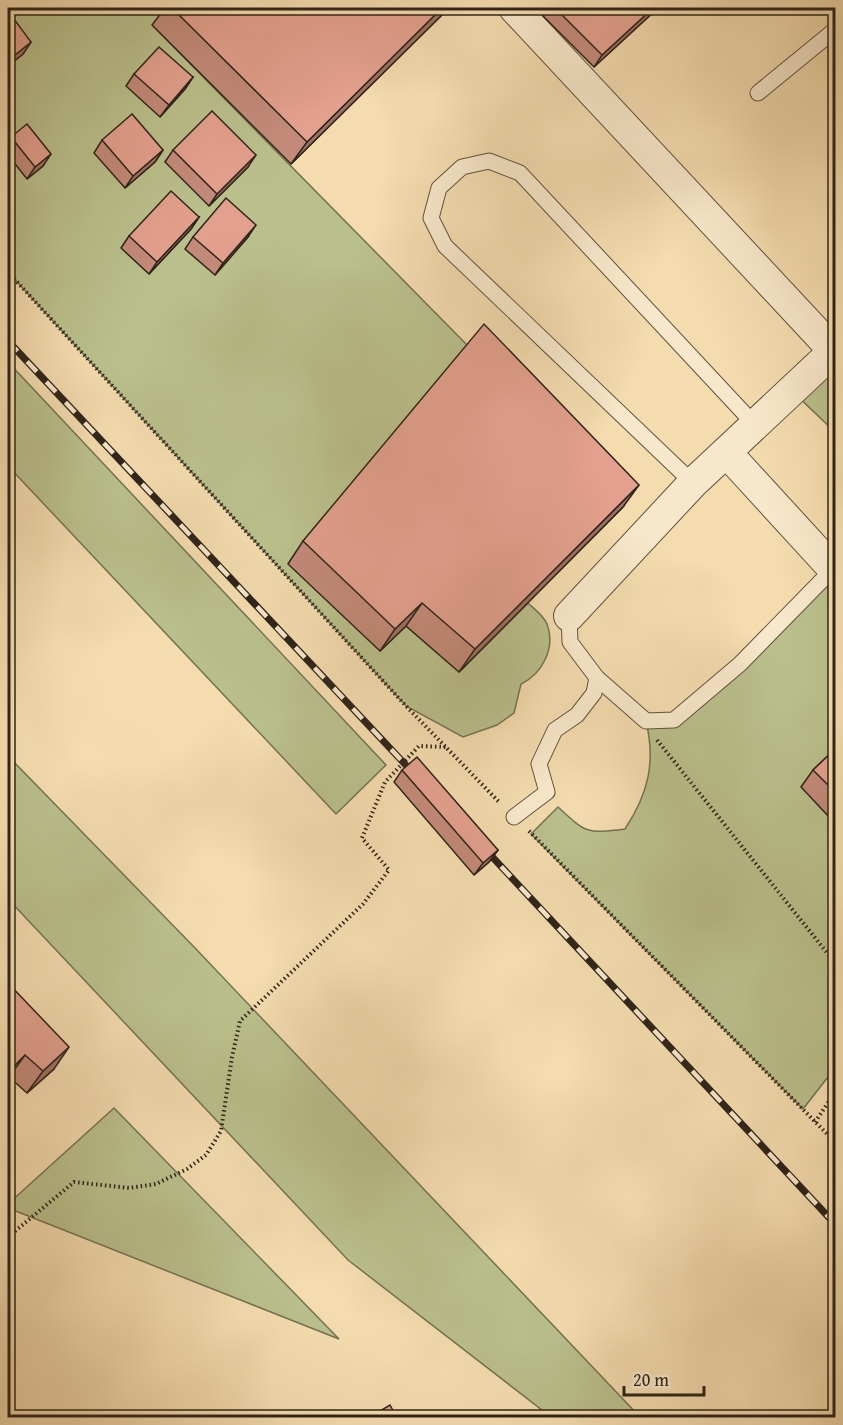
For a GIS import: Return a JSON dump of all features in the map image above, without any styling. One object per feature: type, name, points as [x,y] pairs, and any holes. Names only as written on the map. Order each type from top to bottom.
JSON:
[{"type":"street","points":[[514,8],[835,350],[693,483],[569,616]]},
{"type":"street","points":[[727,453],[831,559]]},
{"type":"lane","points":[[758,93],[836,29]]},
{"type":"lane","points":[[693,483],[445,246],[431,218],[439,188],[462,167],[489,161],[520,173],[756,426]]},
{"type":"lane","points":[[569,616],[570,642],[597,678],[646,721],[674,720],[740,664],[831,559]]},
{"type":"lane","points":[[514,817],[547,792],[539,764],[555,730],[577,715],[594,693],[597,678]]},
{"type":"path","points":[[8,272],[446,747],[836,1143]]},
{"type":"path","points":[[646,721],[663,750],[836,964]]},
{"type":"path","points":[[8,1237],[74,1182],[129,1188],[156,1184],[187,1169],[206,1155],[221,1131],[232,1057],[240,1022],[363,904],[389,870],[362,838],[385,782],[419,746],[446,747]]},
{"type":"path","points":[[815,1122],[836,1091]]},
{"type":"green space","points":[[8,8],[170,8],[153,26],[468,346],[406,626],[459,672],[528,603],[541,615],[547,624],[550,642],[545,659],[535,674],[521,684],[514,713],[497,725],[463,737],[406,706],[8,272]]},
{"type":"green space","points":[[835,349],[835,432],[792,391]]},
{"type":"green space","points":[[8,362],[386,765],[336,814],[8,466]]},
{"type":"green space","points":[[835,575],[835,754],[831,819],[835,822],[835,1068],[803,1109],[531,834],[558,807],[587,830],[625,829],[639,803],[648,778],[650,751],[646,721],[674,720]]},
{"type":"green space","points":[[8,756],[196,949],[640,1417],[551,1417],[348,1260],[8,899]]},
{"type":"green space","points":[[114,1108],[339,1339],[8,1208],[8,1204]]},
{"type":"building","points":[[172,8],[442,8],[307,142]]},
{"type":"building","points":[[555,8],[653,8],[602,55]]},
{"type":"building","points":[[11,15],[31,42],[15,55],[8,46],[8,18]]},
{"type":"building","points":[[159,47],[193,77],[169,105],[134,74]]},
{"type":"building","points":[[212,111],[256,155],[217,194],[173,150]]},
{"type":"building","points":[[132,114],[163,150],[133,176],[102,140]]},
{"type":"building","points":[[27,124],[51,154],[35,167],[11,137]]},
{"type":"building","points":[[171,191],[199,217],[157,262],[129,236]]},
{"type":"building","points":[[226,198],[256,225],[223,263],[193,237]]},
{"type":"building","points":[[484,324],[639,485],[475,649],[422,603],[395,629],[303,541]]},
{"type":"building","points":[[836,748],[836,793],[813,770]]},
{"type":"building","points":[[417,757],[498,850],[483,863],[402,770]]},
{"type":"building","points":[[8,983],[69,1047],[43,1071],[25,1055],[8,1072]]},
{"type":"building","points":[[390,1405],[397,1418],[368,1418]]},
{"type":"railway","points":[[8,341],[418,778]]},
{"type":"railway","points":[[482,846],[836,1225]]}]
